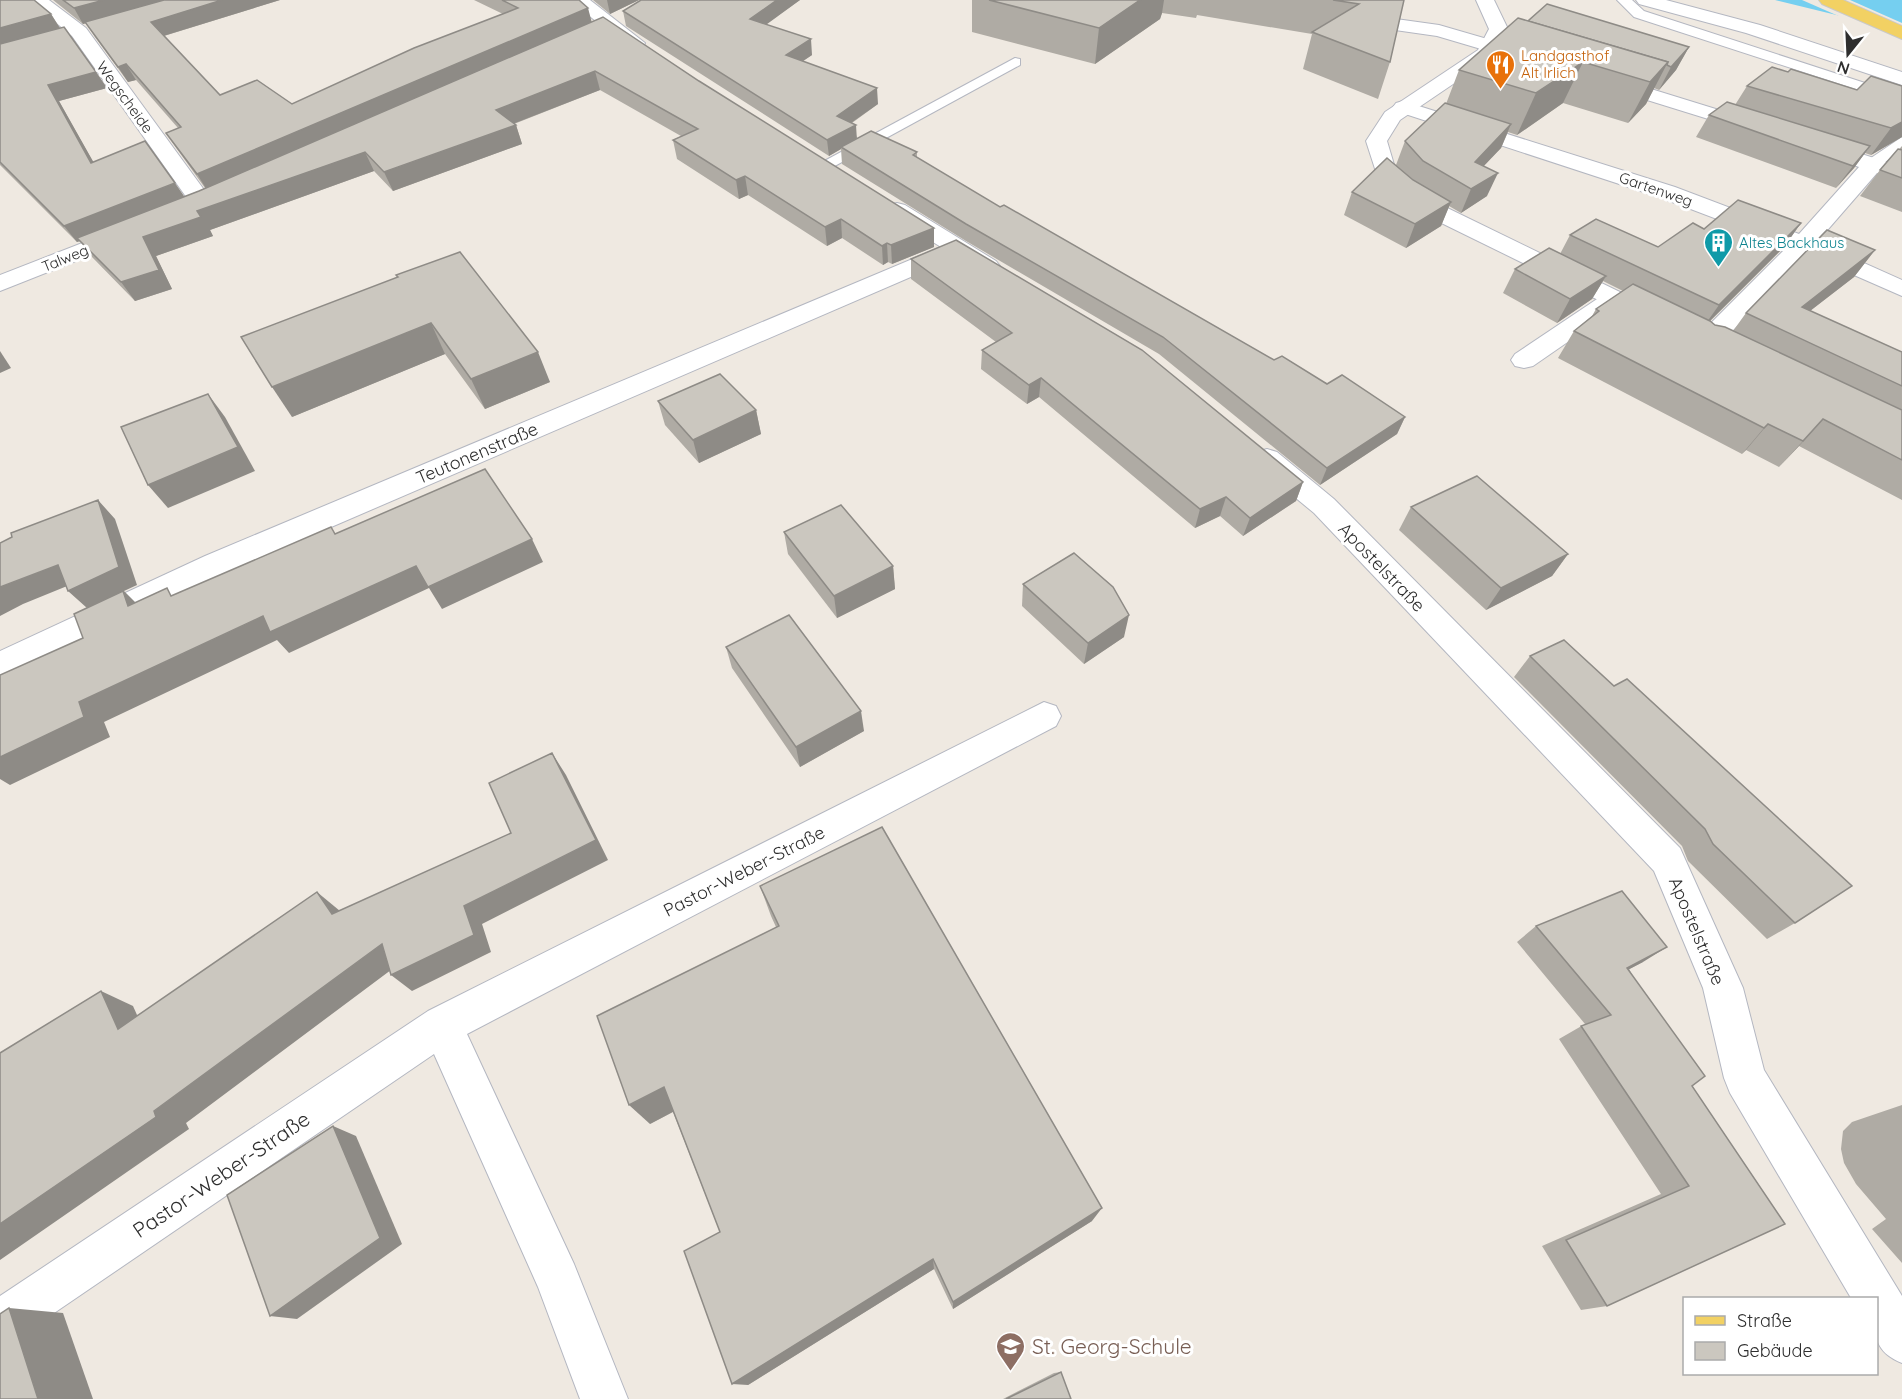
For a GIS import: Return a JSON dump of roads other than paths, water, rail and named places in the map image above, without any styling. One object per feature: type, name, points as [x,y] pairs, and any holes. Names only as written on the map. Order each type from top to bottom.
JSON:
[{"type":"main road","points":[[1828,0],[1902,33]]},
{"type":"street","name":"Wegscheide","points":[[38,0],[79,32],[202,203]]},
{"type":"street","points":[[578,0],[609,25],[656,56]]},
{"type":"street","points":[[1485,0],[1498,19],[1499,30],[1493,47],[1461,72],[1403,107],[1382,125],[1376,147],[1382,166],[1396,184],[1427,207],[1698,340],[1803,244],[1874,163]]},
{"type":"street","points":[[1646,0],[1763,32],[1902,79]]},
{"type":"street","points":[[1335,16],[1439,32],[1549,64]]},
{"type":"street","points":[[56,39],[100,26]]},
{"type":"street","points":[[1594,78],[1773,132]]},
{"type":"street","name":"Gartenweg","points":[[1403,107],[1667,192],[1803,244],[1902,289]]},
{"type":"street","points":[[1795,139],[1902,174]]},
{"type":"street","points":[[180,212],[223,194]]},
{"type":"street","points":[[882,201],[1008,278]]},
{"type":"street","name":"Talweg","points":[[0,284],[148,225]]},
{"type":"street","name":"Teutonenstraße","points":[[0,666],[216,564],[957,248]]},
{"type":"street","points":[[1524,360],[1615,298]]},
{"type":"street","name":"Apostelstraße","points":[[1251,445],[1324,506],[1666,860],[1723,988],[1745,1078],[1876,1297]]},
{"type":"street","name":"Pastor-Weber-Straße","points":[[0,1323],[442,1025],[1044,716]]},
{"type":"street","points":[[442,1025],[558,1280],[604,1399]]},
{"type":"street","name":"Apostelstraße","points":[[1878,1300],[1902,1340]]},
{"type":"lane","points":[[1624,0],[1639,14],[1902,100]]},
{"type":"lane","points":[[825,165],[1015,62]]},
{"type":"lane","points":[[1874,163],[1902,142]]},
{"type":"water","points":[[1775,0],[1902,0],[1902,31]]},
{"type":"place","name":"Landgasthof Alt Irlich","points":[[1500,90]]},
{"type":"place","name":"Altes Backhaus","points":[[1718,268]]},
{"type":"place","name":"St. Georg-Schule","points":[[1011,1372]]}]
